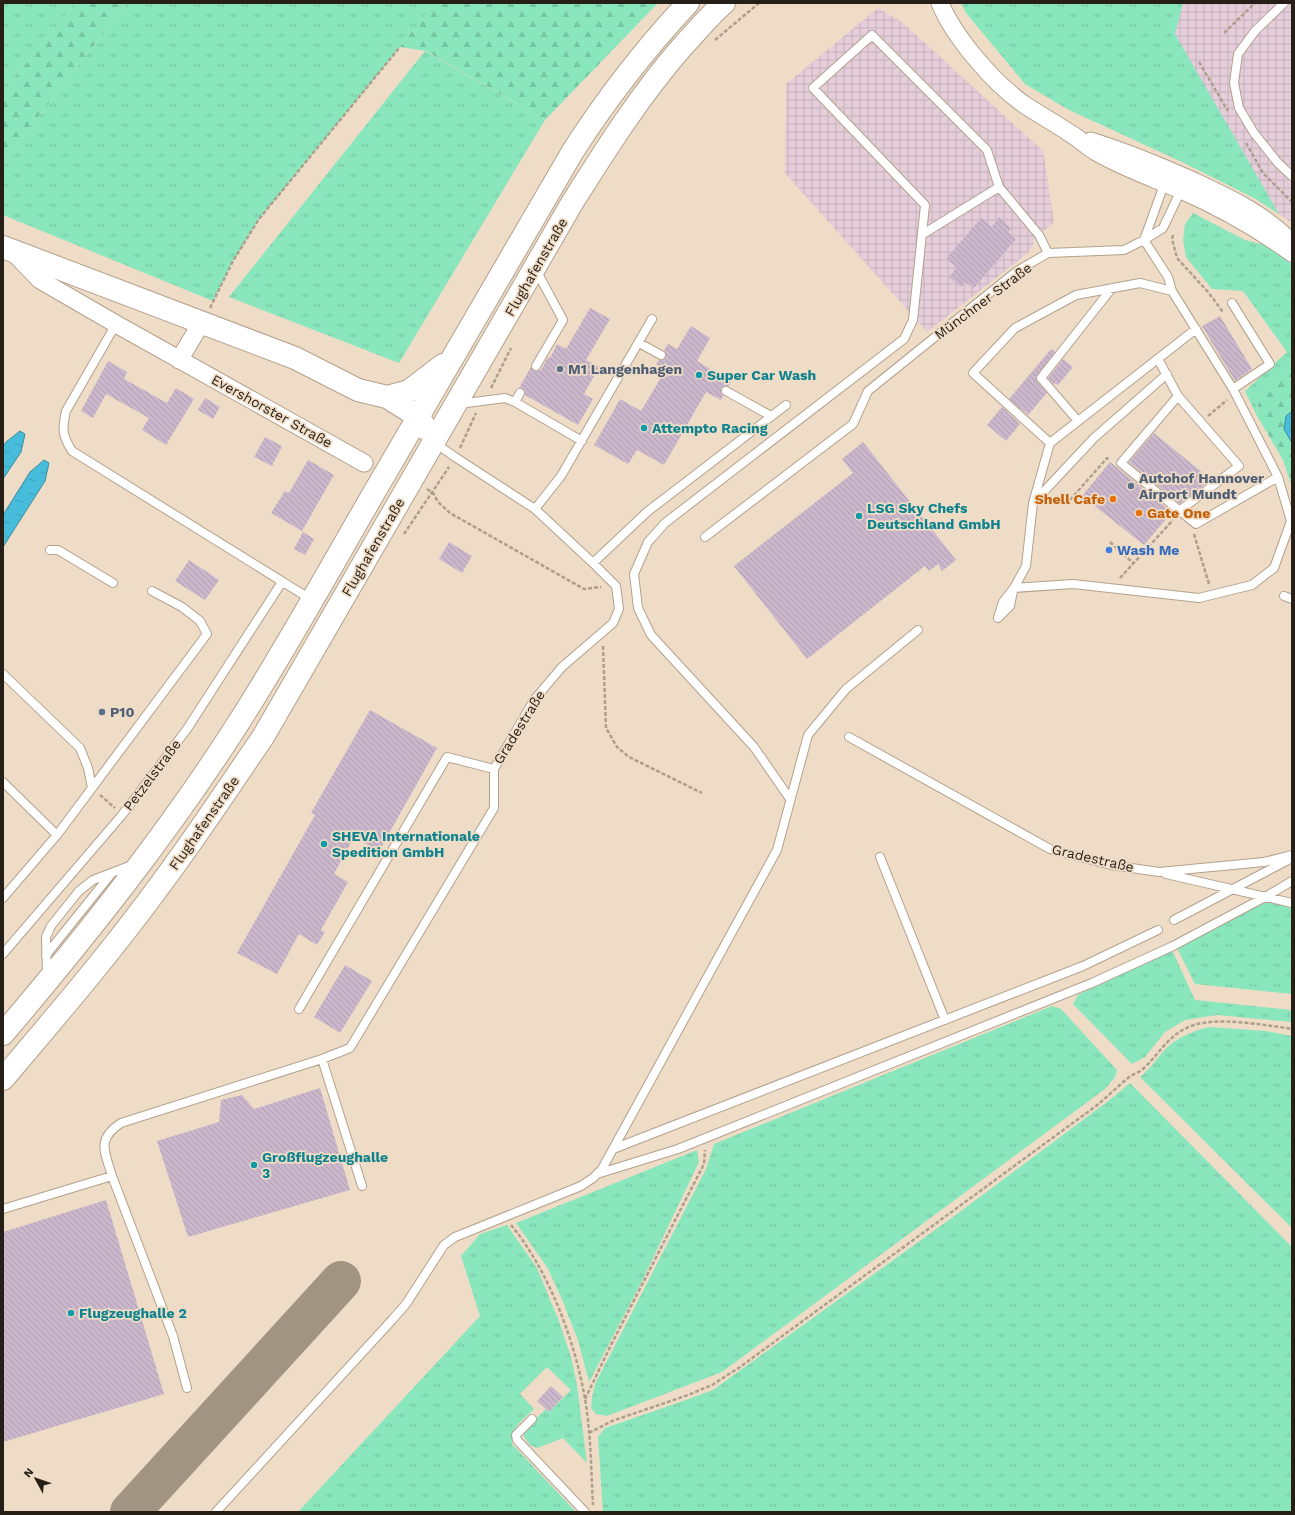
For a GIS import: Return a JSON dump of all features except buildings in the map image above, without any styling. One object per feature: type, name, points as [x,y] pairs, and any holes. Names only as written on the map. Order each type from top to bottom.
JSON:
[{"type":"main road","name":"Flughafenstraße","points":[[3,1034],[47,982],[142,861],[184,803],[239,722],[313,600],[573,152],[597,114],[646,50],[688,3]]},
{"type":"main road","name":"Flughafenstraße","points":[[3,1079],[111,950],[207,821],[263,737],[591,173],[640,100],[666,65],[694,33],[724,3]]},
{"type":"main road","name":"Evershorster Straße","points":[[6,248],[295,358],[358,390],[381,409],[415,423],[434,442]]},
{"type":"main road","points":[[388,397],[409,391],[455,355]]},
{"type":"main road","name":"Evershorster Straße","points":[[358,390],[388,397]]},
{"type":"main road","points":[[388,397],[415,423]]},
{"type":"street","points":[[940,6],[963,42],[989,73],[1021,102],[1072,134],[1096,153],[1184,184],[1216,192],[1259,216],[1292,243]]},
{"type":"street","points":[[1184,184],[1292,253]]},
{"type":"street","name":"Evershorster Straße","points":[[6,248],[40,280],[179,360],[364,463]]},
{"type":"street","points":[[179,360],[202,322]]},
{"type":"lane","points":[[1284,3],[1255,31],[1238,54],[1234,82],[1239,108],[1254,133],[1278,163],[1292,176]]},
{"type":"lane","points":[[790,799],[754,746],[651,635],[638,608],[634,574],[648,542],[665,523],[904,339],[913,320],[925,205],[813,88],[872,35],[987,150],[999,187],[1039,235],[1048,253]]},
{"type":"lane","points":[[1167,177],[1144,240],[1168,277],[1172,291],[1196,329],[1235,391],[1278,477],[1291,521],[1274,568],[1252,585],[1198,598],[1073,584],[1014,588],[1026,566],[1033,503],[1050,443],[1196,329]]},
{"type":"lane","name":"Münchner Straße","points":[[705,537],[853,424],[868,391],[1017,271],[1048,253],[1124,250],[1144,240],[1163,228],[1184,184]]},
{"type":"lane","points":[[923,234],[999,187]]},
{"type":"lane","points":[[535,269],[563,320],[536,366]]},
{"type":"lane","points":[[1050,443],[973,373],[1015,328],[1076,295],[1140,283],[1172,291]]},
{"type":"lane","points":[[1078,421],[1041,378],[1112,288]]},
{"type":"lane","points":[[1232,303],[1270,364],[1235,391]]},
{"type":"lane","points":[[535,509],[561,476],[652,319]]},
{"type":"lane","points":[[116,324],[66,411],[63,424],[64,439],[72,451],[313,600]]},
{"type":"lane","points":[[639,343],[661,355]]},
{"type":"lane","points":[[1158,359],[1178,396],[1238,466],[1180,511]]},
{"type":"lane","points":[[1033,503],[1094,438],[1167,374]]},
{"type":"lane","points":[[726,391],[771,416]]},
{"type":"lane","points":[[515,402],[520,393]]},
{"type":"lane","points":[[1178,396],[1121,463],[1196,524],[1278,477]]},
{"type":"lane","points":[[456,405],[505,398],[515,402],[582,441]]},
{"type":"lane","points":[[593,563],[647,512],[786,405]]},
{"type":"lane","points":[[434,442],[455,458],[535,509],[616,586]]},
{"type":"lane","points":[[50,550],[58,550],[113,583]]},
{"type":"lane","name":"Petzelstraße","points":[[3,954],[122,815],[187,728],[282,582]]},
{"type":"lane","name":"Gradestraße","points":[[299,1009],[447,757],[494,768],[534,700],[562,667],[613,623],[618,609],[616,586]]},
{"type":"lane","points":[[3,898],[57,835],[207,634],[200,621],[182,607],[152,591]]},
{"type":"lane","points":[[1284,596],[1292,599]]},
{"type":"lane","points":[[216,1512],[406,1304],[444,1245],[455,1237],[581,1186],[593,1178],[602,1169],[777,850],[808,735],[846,689],[918,630]]},
{"type":"lane","points":[[3,674],[80,748],[88,768],[92,788]]},
{"type":"lane","name":"Gradestraße","points":[[849,737],[1050,849],[1111,865],[1160,872],[1264,862],[1292,854]]},
{"type":"lane","points":[[187,1388],[173,1336],[112,1176],[104,1152],[104,1142],[111,1129],[121,1123],[322,1059],[350,1048],[494,808],[494,768]]},
{"type":"lane","points":[[3,782],[57,835]]},
{"type":"lane","points":[[880,857],[945,1020]]},
{"type":"lane","points":[[1174,920],[1292,858]]},
{"type":"lane","points":[[47,982],[46,936],[51,926],[79,891],[93,880],[142,861]]},
{"type":"lane","points":[[1160,872],[1292,904]]},
{"type":"lane","points":[[46,955],[111,874]]},
{"type":"lane","points":[[597,1174],[705,1139],[1092,983],[1173,946],[1292,882]]},
{"type":"lane","points":[[613,1149],[1083,966],[1158,930]]},
{"type":"lane","points":[[322,1059],[362,1186]]},
{"type":"lane","points":[[3,1209],[112,1176]]},
{"type":"lane","points":[[532,1419],[516,1434],[517,1440],[585,1512]]},
{"type":"path","points":[[710,44],[759,3]]},
{"type":"path","points":[[1224,33],[1255,3]]},
{"type":"path","points":[[202,322],[232,261],[259,219],[400,47]]},
{"type":"path","points":[[1173,233],[1172,239],[1177,258],[1208,292],[1227,318]]},
{"type":"path","points":[[442,479],[455,458],[476,413],[513,344]]},
{"type":"path","points":[[1203,420],[1235,391]]},
{"type":"path","points":[[1070,500],[1107,458],[1113,462]]},
{"type":"path","points":[[433,492],[438,502],[450,513],[584,589],[616,586]]},
{"type":"path","points":[[1110,588],[1180,511]]},
{"type":"path","points":[[1192,526],[1212,594]]},
{"type":"path","points":[[1110,542],[1134,563]]},
{"type":"path","points":[[603,633],[606,728],[617,747],[629,757],[702,793]]},
{"type":"path","points":[[92,788],[122,815]]},
{"type":"path","points":[[589,1433],[612,1421],[688,1395],[712,1385],[740,1367],[1096,1106],[1129,1077],[1143,1069],[1166,1042],[1179,1032],[1195,1025],[1209,1022],[1232,1022],[1292,1029]]},
{"type":"path","points":[[585,1399],[704,1164],[705,1139]]},
{"type":"path","points":[[504,1217],[528,1248],[539,1266],[574,1349],[585,1399],[589,1433],[594,1512]]},
{"type":"shaded area","points":[[1183,3],[1292,3],[1292,223],[1279,214],[1174,34]]},
{"type":"shaded area","points":[[878,8],[902,22],[1043,151],[1054,222],[1033,240],[1034,243],[1029,252],[927,332],[785,173],[786,84]]},
{"type":"green space","points":[[3,3],[75,3],[3,92]]},
{"type":"green space","points":[[75,3],[127,3],[3,162],[3,92]]},
{"type":"green space","points":[[127,3],[434,3],[400,47],[259,219],[233,261],[213,301],[3,215],[3,162]]},
{"type":"green space","points":[[434,3],[658,3],[545,120],[426,51],[400,47]]},
{"type":"green space","points":[[961,3],[1183,3],[1175,34],[1279,214],[1254,198],[1182,162],[1069,110],[1025,84],[966,13]]},
{"type":"green space","points":[[425,51],[545,120],[399,363],[229,297]]},
{"type":"green space","points":[[1193,213],[1245,240],[1268,246],[1292,264],[1292,364],[1273,381],[1260,397],[1256,414],[1245,391],[1287,352],[1243,291],[1212,289],[1186,257],[1183,240],[1185,224]]},
{"type":"green space","points":[[1292,364],[1292,411],[1286,416],[1284,428],[1292,443],[1292,487],[1283,460],[1256,414],[1260,397],[1273,381]]},
{"type":"green space","points":[[1267,901],[1292,908],[1292,994],[1195,984],[1177,948]]},
{"type":"green space","points":[[1172,950],[1195,1000],[1292,1010],[1292,1022],[1217,1015],[1185,1020],[1165,1032],[1145,1057],[1132,1064],[1073,1004],[1078,995]]},
{"type":"green space","points":[[1052,1006],[1061,1009],[1117,1070],[1115,1077],[1105,1089],[722,1372],[607,1416],[596,1414],[591,1408],[595,1384],[706,1169],[714,1144]]},
{"type":"green space","points":[[1209,1027],[1266,1031],[1292,1036],[1292,1228],[1140,1077],[1166,1049],[1179,1039]]},
{"type":"green space","points":[[1130,1083],[1292,1247],[1292,1512],[603,1512],[598,1437],[605,1428],[713,1390],[953,1217],[1111,1099]]},
{"type":"green space","points":[[697,1150],[699,1162],[641,1283],[589,1382],[578,1340],[561,1297],[547,1267],[516,1223]]},
{"type":"green space","points":[[507,1225],[537,1268],[559,1321],[571,1357],[577,1385],[587,1463],[563,1438],[537,1448],[530,1445],[524,1437],[524,1430],[546,1409],[549,1412],[571,1390],[547,1367],[520,1394],[534,1409],[518,1424],[514,1432],[512,1444],[576,1512],[298,1512],[480,1316],[461,1256],[480,1234]]},
{"type":"water","points":[[1292,411],[1292,443],[1284,429],[1286,416]]},
{"type":"water","points":[[20,431],[25,434],[21,452],[3,479],[3,447],[6,442]]},
{"type":"water","points":[[44,460],[49,463],[45,481],[3,547],[3,515],[30,472]]},
{"type":"taxiway","points":[[130,1512],[341,1281]]},
{"type":"place","name":"M1 Langenhagen","points":[[560,369]]},
{"type":"place","name":"Super Car Wash","points":[[699,375]]},
{"type":"place","name":"Attempto Racing","points":[[644,428]]},
{"type":"place","name":"Autohof Hannover Airport Mundt","points":[[1131,486]]},
{"type":"place","name":"Shell Cafe","points":[[1113,499]]},
{"type":"place","name":"Gate One","points":[[1139,513]]},
{"type":"place","name":"LSG Sky Chefs Deutschland GmbH","points":[[859,516]]},
{"type":"place","name":"Wash Me","points":[[1109,550]]},
{"type":"place","name":"P10","points":[[102,712]]},
{"type":"place","name":"SHEVA Internationale Spedition GmbH","points":[[324,844]]},
{"type":"place","name":"Großflugzeughalle 3","points":[[254,1165]]},
{"type":"place","name":"Flugzeughalle 2","points":[[71,1313]]}]
